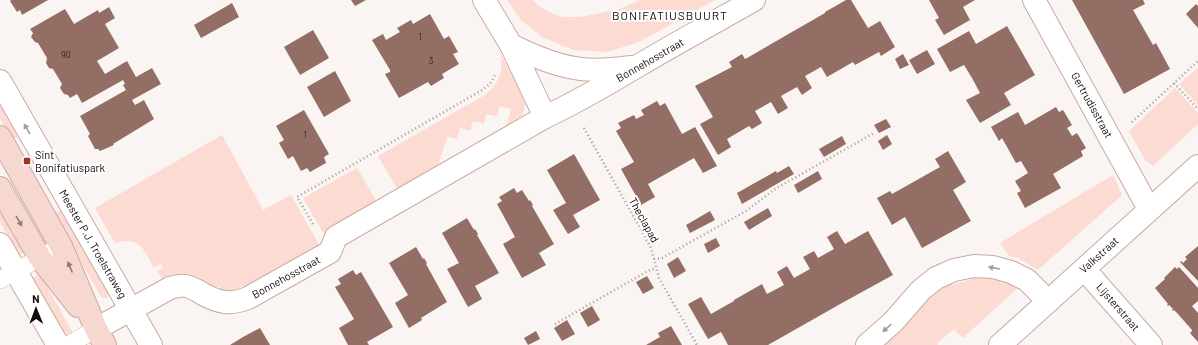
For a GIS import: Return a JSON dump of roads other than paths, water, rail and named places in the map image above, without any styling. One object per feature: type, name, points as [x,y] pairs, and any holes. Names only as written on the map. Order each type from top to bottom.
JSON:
[{"type":"main road","points":[[0,137],[61,246],[101,337]]},
{"type":"main road","points":[[0,188],[40,258],[101,337]]},
{"type":"street","points":[[484,0],[511,45],[545,117]]},
{"type":"street","name":"Bonnehosstraat","points":[[101,337],[130,309],[170,288],[179,285],[187,286],[212,299],[225,303],[238,302],[248,298],[330,252],[336,238],[545,117],[598,90],[754,0]]},
{"type":"street","name":"Gertrudisstraat","points":[[1034,0],[1150,209]]},
{"type":"street","points":[[511,45],[532,56],[581,69],[601,70],[636,67]]},
{"type":"street","name":"Meester P.J. Troelstraweg","points":[[0,81],[151,345]]},
{"type":"street","name":"Valkstraat","points":[[1000,345],[1198,166]]},
{"type":"street","points":[[0,244],[8,276],[58,345]]},
{"type":"street","points":[[867,345],[893,322],[921,290],[936,278],[954,270],[974,266],[993,267],[1011,272],[1027,280],[1048,301]]},
{"type":"street","name":"Lijsterstraat","points":[[1084,269],[1151,345]]},
{"type":"lane","points":[[8,276],[61,246]]},
{"type":"lane","points":[[68,345],[101,337]]},
{"type":"place","name":"Sint Bonifatiuspark","points":[[27,161]]},
{"type":"district","name":"BONIFATIUSBUURT","points":[[670,16]]}]
